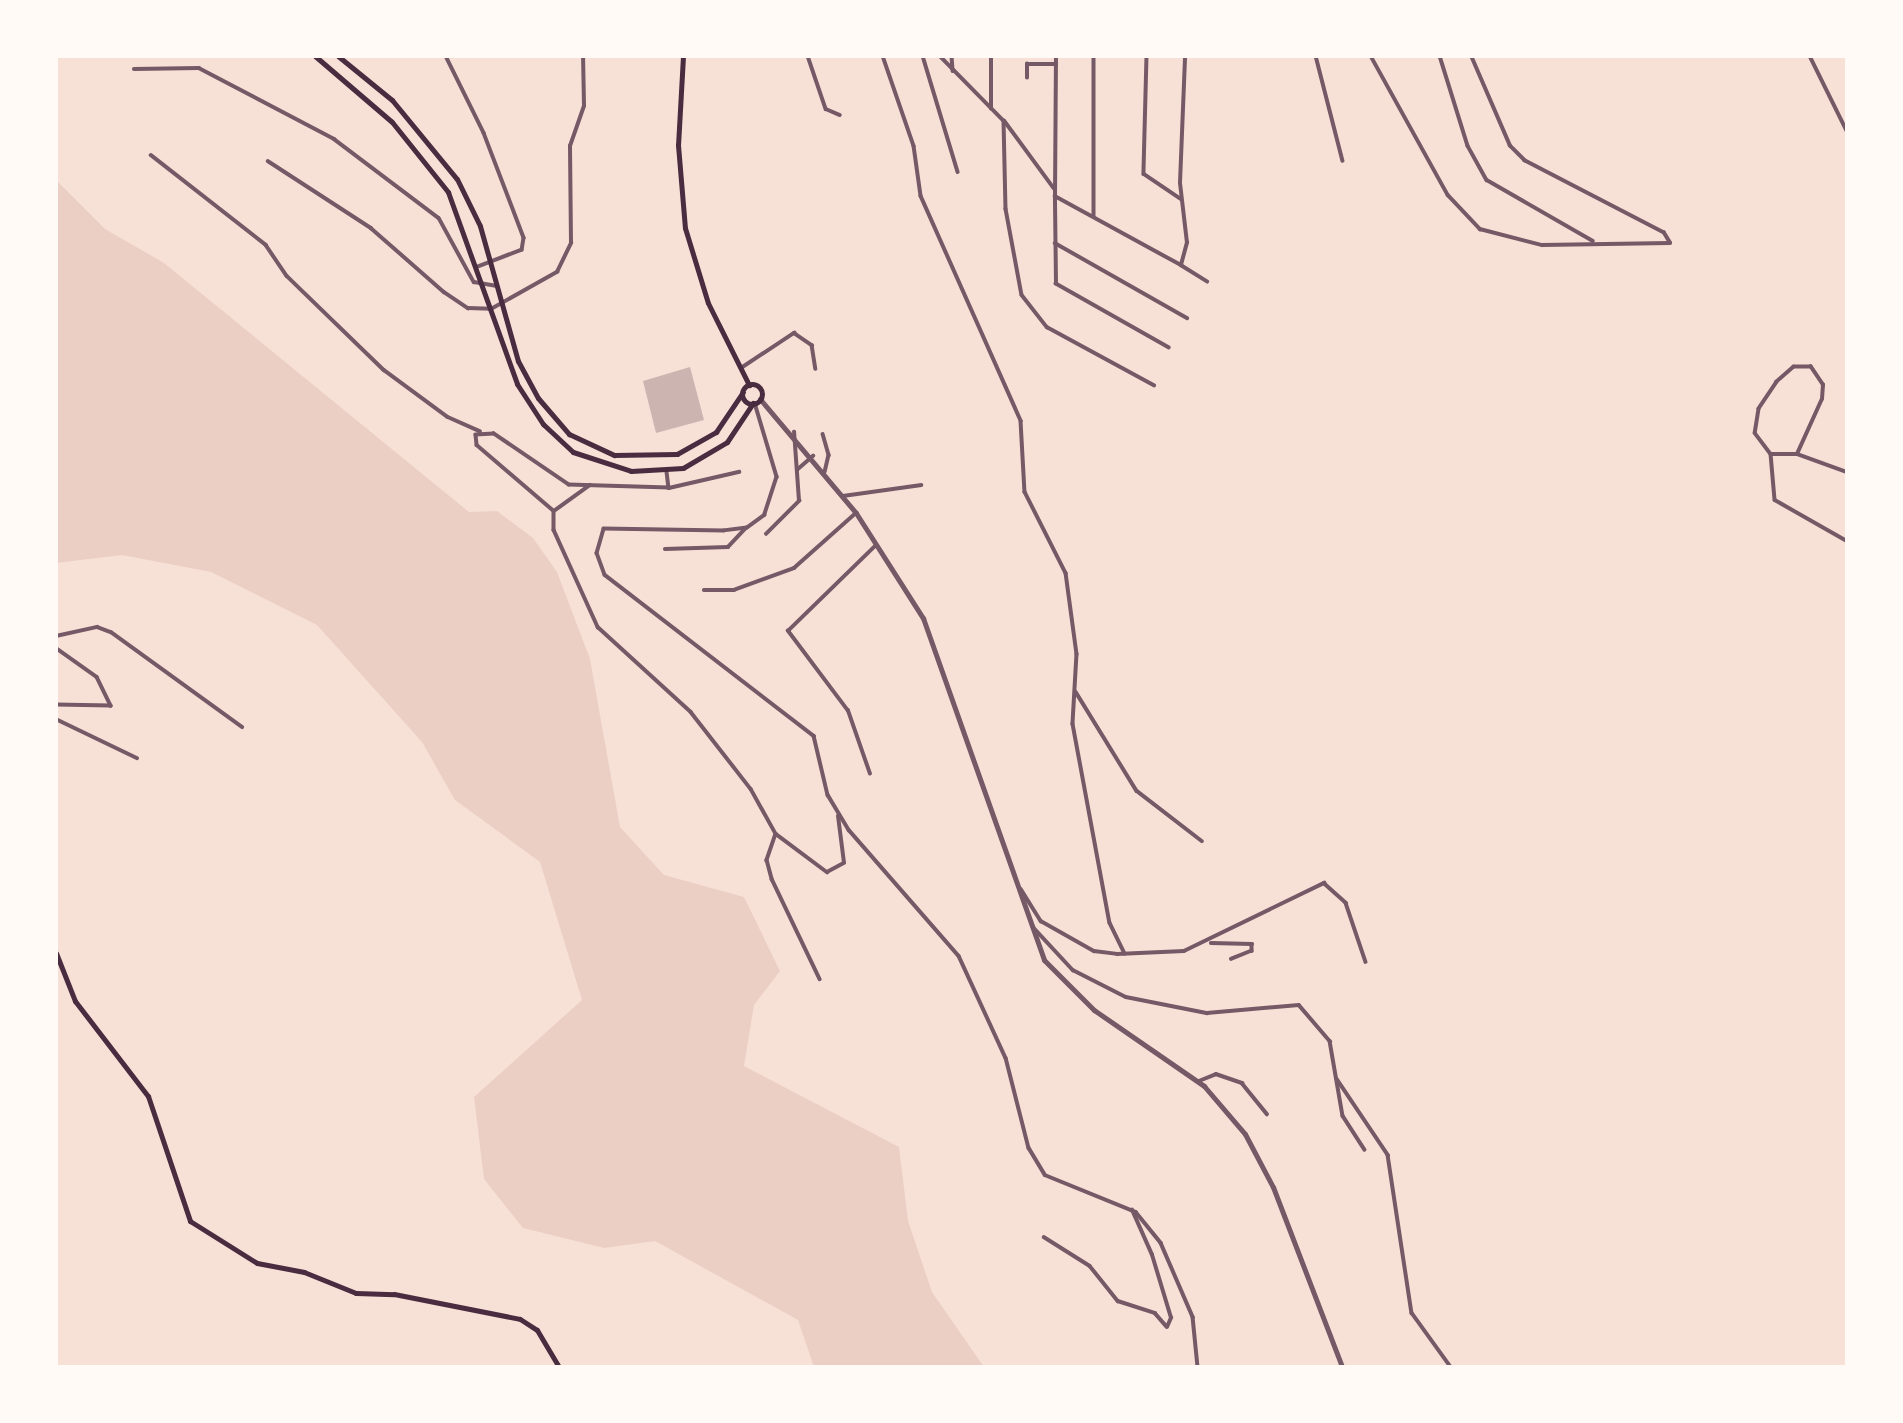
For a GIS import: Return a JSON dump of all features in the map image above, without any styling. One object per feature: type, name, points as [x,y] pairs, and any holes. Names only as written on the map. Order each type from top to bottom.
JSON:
[{"type":"main road","points":[[315,56],[369,99],[430,168],[460,215],[517,384],[558,440],[607,466],[667,472],[727,442],[756,402],[760,387],[749,385]]},
{"type":"main road","points":[[338,56],[393,100],[441,156],[475,212],[502,305],[538,398],[592,448],[648,458],[677,454],[716,432],[749,385]]},
{"type":"main road","points":[[683,56],[678,145],[685,228],[700,285],[749,385]]},
{"type":"main road","points":[[743,392],[756,402]]},
{"type":"main road","points":[[56,953],[75,1001],[148,1096],[190,1221],[257,1263],[304,1272],[356,1293],[520,1319],[537,1331],[559,1367]]},
{"type":"street","points":[[446,56],[484,133],[524,239],[522,250],[492,266],[478,267]]},
{"type":"street","points":[[268,161],[371,228],[444,292],[468,308],[491,309],[556,272],[571,243],[570,146],[584,106],[583,56]]},
{"type":"street","points":[[808,56],[826,110],[841,115]]},
{"type":"street","points":[[883,56],[914,146],[921,196],[1021,421],[1025,492],[1066,573],[1075,690],[1073,724],[1110,923],[1125,954]]},
{"type":"street","points":[[923,56],[958,172]]},
{"type":"street","points":[[940,56],[953,74],[1004,121],[1054,188]]},
{"type":"street","points":[[952,56],[953,74]]},
{"type":"street","points":[[991,56],[991,109]]},
{"type":"street","points":[[1056,56],[1056,284],[1169,348]]},
{"type":"street","points":[[1094,56],[1094,216]]},
{"type":"street","points":[[1147,56],[1144,174],[1182,200]]},
{"type":"street","points":[[1181,265],[1187,243],[1182,200],[1185,56]]},
{"type":"street","points":[[1316,56],[1343,160]]},
{"type":"street","points":[[1371,56],[1448,195],[1480,229],[1542,245],[1594,242],[1670,243],[1664,233],[1525,161],[1510,146],[1471,56]]},
{"type":"street","points":[[1440,56],[1468,146],[1487,180],[1503,195],[1594,242]]},
{"type":"street","points":[[1810,56],[1847,131]]},
{"type":"street","points":[[1027,78],[1027,64],[1056,64]]},
{"type":"street","points":[[134,69],[199,68],[334,139],[439,218],[468,275],[484,287],[497,286]]},
{"type":"street","points":[[1004,121],[1006,209],[1022,295],[1046,327],[1154,385]]},
{"type":"street","points":[[151,155],[266,244],[287,276],[384,370],[448,417],[480,431],[569,485],[669,488],[739,472]]},
{"type":"street","points":[[1055,196],[1207,281]]},
{"type":"street","points":[[1055,243],[1187,318]]},
{"type":"street","points":[[741,368],[794,333],[812,345],[816,369]]},
{"type":"street","points":[[1797,454],[1822,399],[1823,386],[1811,367],[1788,372],[1759,409],[1755,433],[1771,454],[1775,500],[1847,541]]},
{"type":"street","points":[[756,402],[794,432],[813,456],[856,513],[923,618],[1030,922],[1056,977],[1199,1081],[1245,1134],[1273,1187],[1342,1367]]},
{"type":"street","points":[[665,550],[728,547],[772,507],[778,488],[756,402]]},
{"type":"street","points":[[480,431],[477,445],[554,511],[554,530],[598,626],[691,712],[751,789],[776,834],[827,872],[844,863],[838,812],[814,736],[804,725],[605,575],[597,553],[604,529],[747,528]]},
{"type":"street","points":[[766,534],[799,501],[794,432]]},
{"type":"street","points":[[823,433],[829,455],[825,472]]},
{"type":"street","points":[[1771,454],[1797,454],[1847,472]]},
{"type":"street","points":[[798,469],[813,456]]},
{"type":"street","points":[[667,472],[669,488]]},
{"type":"street","points":[[554,511],[592,484]]},
{"type":"street","points":[[843,496],[921,485]]},
{"type":"street","points":[[704,590],[734,590],[794,568],[856,513]]},
{"type":"street","points":[[870,774],[848,711],[788,631],[877,544]]},
{"type":"street","points":[[56,636],[97,627],[111,632],[242,727]]},
{"type":"street","points":[[56,648],[97,677],[111,706],[56,705]]},
{"type":"street","points":[[1075,690],[1137,792],[1202,841]]},
{"type":"street","points":[[56,719],[137,758]]},
{"type":"street","points":[[838,812],[959,956],[1006,1058],[1029,1148],[1045,1175],[1132,1210],[1151,1227],[1178,1279],[1193,1317],[1198,1367]]},
{"type":"street","points":[[776,834],[767,860],[772,879],[820,979]]},
{"type":"street","points":[[1020,888],[1041,920],[1094,951],[1125,954],[1184,951],[1206,943],[1324,883],[1346,903],[1367,962]]},
{"type":"street","points":[[1030,922],[1073,971],[1126,997],[1206,1013],[1299,1005],[1329,1041],[1343,1116],[1365,1150]]},
{"type":"street","points":[[1206,943],[1252,944],[1252,951],[1232,960]]},
{"type":"street","points":[[1199,1081],[1216,1074],[1242,1083],[1267,1114]]},
{"type":"street","points":[[1336,1077],[1388,1155],[1412,1313],[1451,1367]]},
{"type":"street","points":[[1044,1237],[1090,1266],[1118,1301],[1155,1313],[1167,1327],[1171,1318],[1152,1255],[1132,1210]]},
{"type":"shaded area","points":[[56,180],[105,229],[164,263],[469,512],[497,511],[533,538],[557,572],[590,659],[620,827],[664,875],[744,897],[780,971],[754,1005],[744,1066],[899,1147],[908,1221],[932,1292],[984,1367],[814,1367],[798,1320],[655,1241],[604,1248],[523,1228],[484,1179],[474,1097],[582,1000],[540,862],[455,800],[422,742],[317,625],[211,572],[122,555],[56,563]]},
{"type":"building","points":[[690,367],[704,420],[656,433],[643,381]]}]
